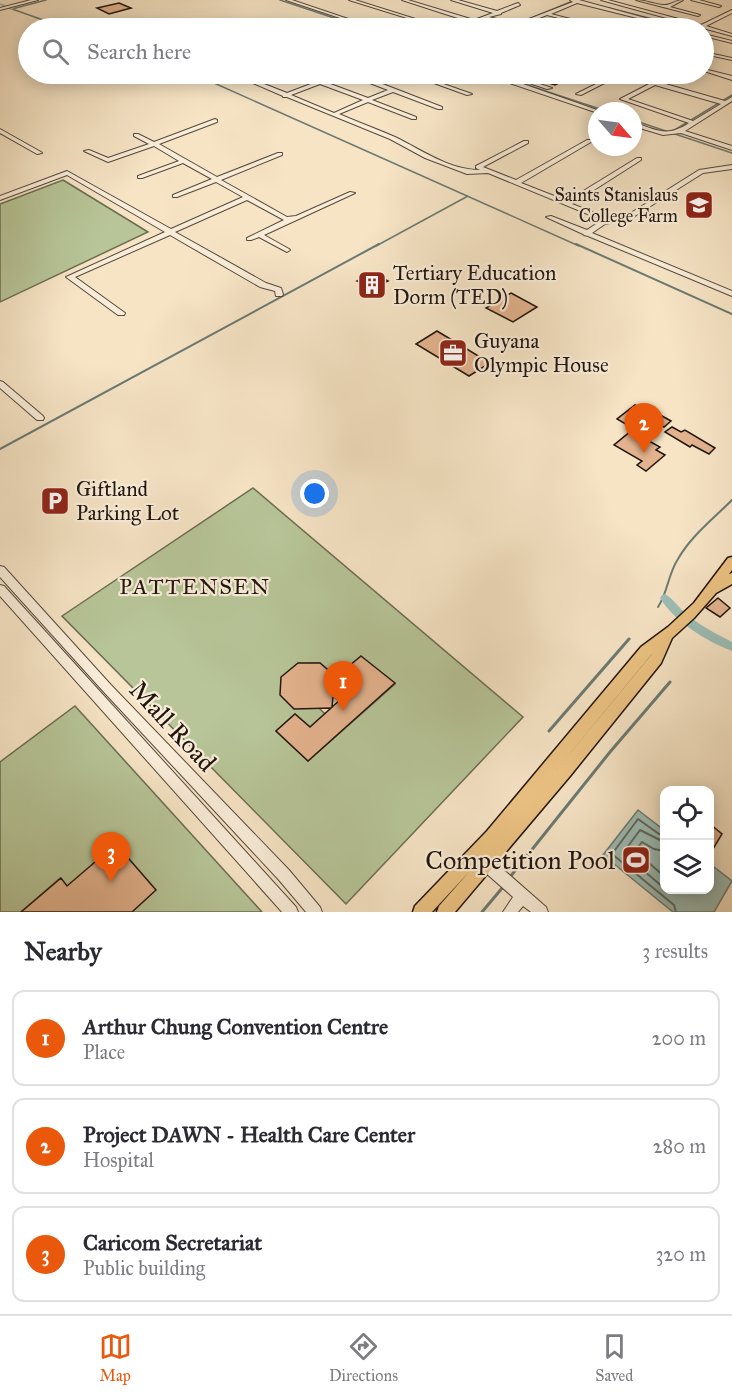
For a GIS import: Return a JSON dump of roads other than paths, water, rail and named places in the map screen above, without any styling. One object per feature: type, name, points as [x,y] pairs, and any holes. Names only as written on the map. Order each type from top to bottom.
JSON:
[{"type":"main road","points":[[445,912],[566,771],[656,659],[670,634],[710,592],[732,561]]},
{"type":"main road","points":[[710,592],[732,578]]},
{"type":"main road","points":[[421,912],[486,863]]},
{"type":"street","points":[[2,9],[36,0]]},
{"type":"street","points":[[290,0],[343,18]]},
{"type":"street","points":[[351,0],[410,18]]},
{"type":"street","points":[[404,0],[463,18]]},
{"type":"street","points":[[453,0],[499,13]]},
{"type":"street","points":[[487,18],[518,4],[507,0]]},
{"type":"street","points":[[603,0],[668,18]]},
{"type":"street","points":[[638,0],[698,15]]},
{"type":"street","points":[[666,7],[681,0]]},
{"type":"street","points":[[693,0],[719,6]]},
{"type":"street","points":[[536,18],[577,1],[642,18]]},
{"type":"street","points":[[714,20],[732,11]]},
{"type":"street","points":[[547,14],[562,18]]},
{"type":"street","points":[[714,31],[732,36]]},
{"type":"street","points":[[714,38],[732,42]]},
{"type":"street","points":[[714,54],[732,59]]},
{"type":"street","points":[[714,73],[732,78]]},
{"type":"street","points":[[258,84],[392,138],[427,157],[467,172],[487,172]]},
{"type":"street","points":[[285,96],[316,84]]},
{"type":"street","points":[[326,84],[414,118]]},
{"type":"street","points":[[378,84],[440,108]]},
{"type":"street","points":[[440,84],[469,94]]},
{"type":"street","points":[[516,84],[588,108]]},
{"type":"street","points":[[536,84],[549,88]]},
{"type":"street","points":[[579,94],[599,84]]},
{"type":"street","points":[[649,84],[623,99],[673,113],[690,121]]},
{"type":"street","points":[[661,84],[727,101]]},
{"type":"street","points":[[333,115],[393,90]]},
{"type":"street","points":[[660,143],[690,121],[727,101]]},
{"type":"street","points":[[87,151],[108,160],[215,121]]},
{"type":"street","points":[[642,126],[732,148]]},
{"type":"street","points":[[0,131],[39,153]]},
{"type":"street","points":[[136,135],[246,198],[290,220]]},
{"type":"street","points":[[526,142],[478,166],[487,172],[609,221]]},
{"type":"street","points":[[516,183],[588,142]]},
{"type":"street","points":[[175,196],[280,154]]},
{"type":"street","points":[[567,204],[639,159]]},
{"type":"street","points":[[140,177],[183,161]]},
{"type":"street","points":[[586,234],[609,221],[628,218],[701,171],[732,167]]},
{"type":"street","points":[[0,198],[68,173],[263,285],[272,293],[280,294]]},
{"type":"street","points":[[249,239],[352,193]]},
{"type":"street","points":[[121,313],[70,277],[246,198]]},
{"type":"street","points":[[549,218],[732,294]]},
{"type":"street","points":[[260,235],[287,250]]},
{"type":"street","points":[[2,388],[40,418]]},
{"type":"street","name":"Mall Road","points":[[0,570],[107,688],[284,875],[315,912]]},
{"type":"street","name":"Mall Road","points":[[0,589],[291,912]]},
{"type":"street","points":[[486,863],[541,912]]},
{"type":"street","points":[[510,912],[522,896]]},
{"type":"water","name":"Competition Pool","points":[[638,810],[660,827],[660,894],[714,894],[714,867],[732,881],[714,912],[673,912],[603,855]]},
{"type":"waterway","points":[[38,18],[12,9],[46,0]]},
{"type":"waterway","points":[[280,0],[334,18]]},
{"type":"waterway","points":[[534,17],[575,0]]},
{"type":"waterway","points":[[0,4],[12,9]]},
{"type":"waterway","points":[[609,8],[648,18]]},
{"type":"waterway","points":[[216,84],[468,196]]},
{"type":"waterway","points":[[524,84],[588,105]]},
{"type":"waterway","points":[[673,131],[732,95]]},
{"type":"waterway","points":[[642,123],[732,153]]},
{"type":"waterway","points":[[376,246],[468,196]]},
{"type":"waterway","points":[[468,196],[579,246]]},
{"type":"waterway","points":[[0,449],[379,244]]},
{"type":"waterway","points":[[576,244],[732,314]]},
{"type":"waterway","points":[[658,607],[672,571],[683,551],[732,500]]},
{"type":"waterway","points":[[665,598],[687,621],[732,647]]},
{"type":"waterway","points":[[549,731],[629,639]]},
{"type":"waterway","points":[[510,877],[610,752],[670,682]]},
{"type":"waterway","points":[[482,912],[503,887]]},
{"type":"place","name":"Saints Stanislaus College Farm","points":[[699,205]]},
{"type":"place","name":"Tertiary Education Dorm (TED)","points":[[372,285]]},
{"type":"place","name":"Guyana Olympic House","points":[[453,353]]},
{"type":"place","name":"Project DAWN - Health Care Center","points":[[644,453]]},
{"type":"place","name":"Giftland Parking Lot","points":[[55,501]]},
{"type":"place","name":"Arthur Chung Convention Centre","points":[[343,711]]},
{"type":"place","name":"Competition Pool","points":[[636,860]]},
{"type":"place","name":"Caricom Secretariat","points":[[111,882]]},
{"type":"district","name":"PATTENSEN","points":[[195,586]]}]
